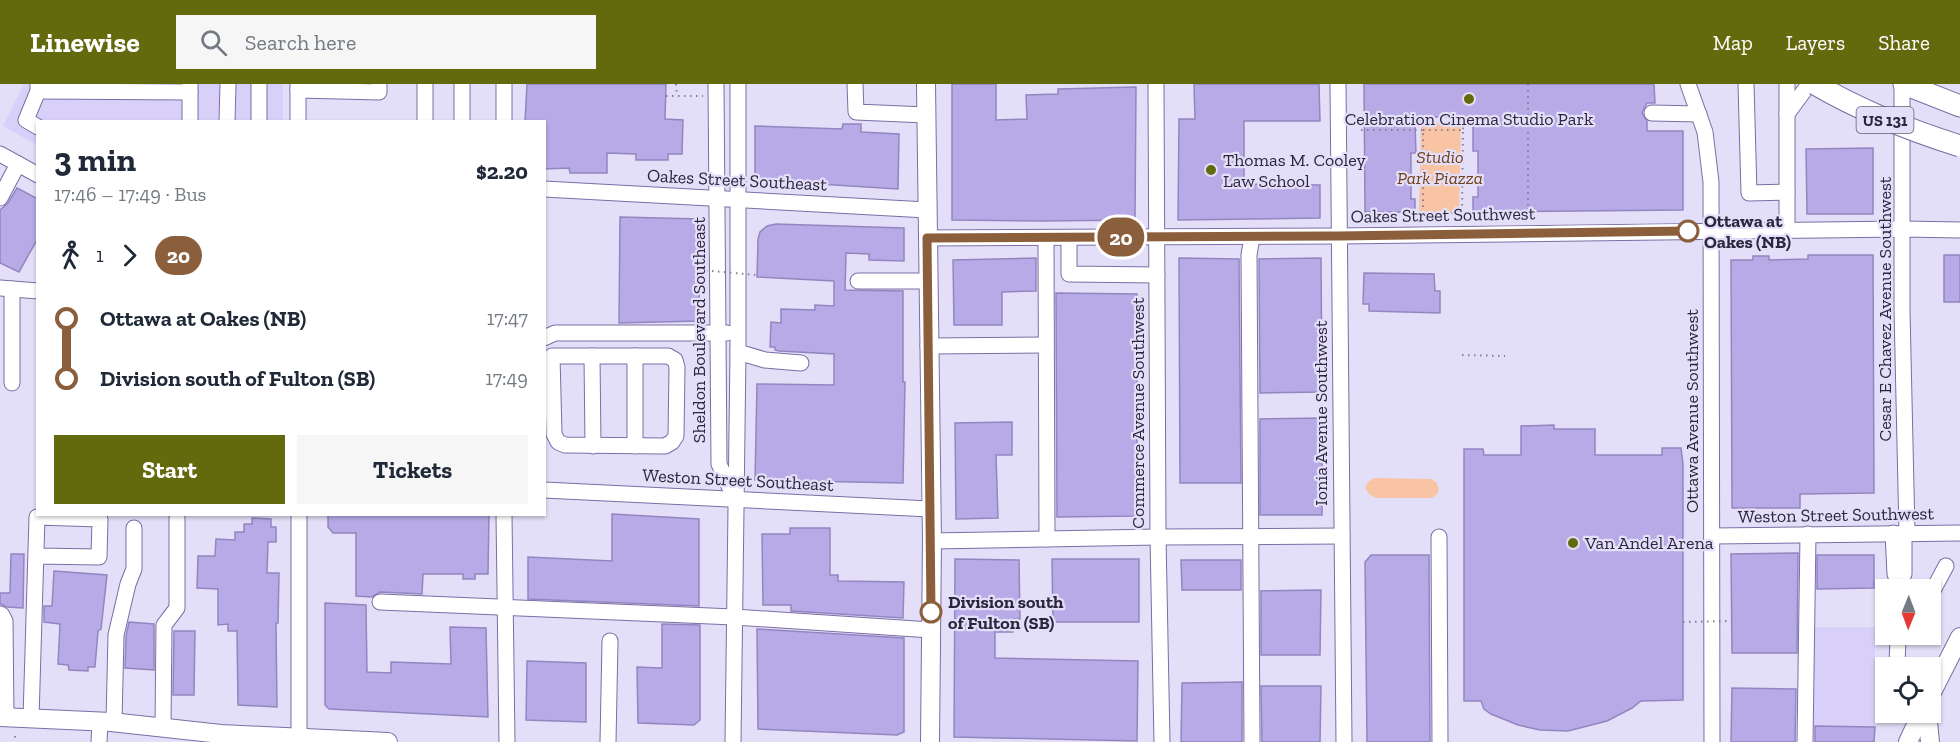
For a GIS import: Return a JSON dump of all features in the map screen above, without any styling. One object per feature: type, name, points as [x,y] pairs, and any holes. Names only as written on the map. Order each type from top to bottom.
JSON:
[{"type":"highway","name":"US 131","points":[[1815,84],[1866,111],[1910,130],[1960,146]]},
{"type":"highway","name":"US 131","points":[[1903,84],[1960,106]]},
{"type":"main road","points":[[926,84],[932,541],[930,742]]},
{"type":"main road","points":[[1941,675],[1960,638]]},
{"type":"main road","points":[[3,717],[163,727],[200,737],[299,737],[388,742]]},
{"type":"main road","points":[[1908,742],[1918,723]]},
{"type":"main road","points":[[1926,723],[1930,742]]},
{"type":"street","points":[[227,120],[228,84]]},
{"type":"street","points":[[259,84],[259,120]]},
{"type":"street","points":[[298,120],[298,87],[379,92],[379,84]]},
{"type":"street","points":[[425,84],[425,120]]},
{"type":"street","points":[[462,84],[462,120]]},
{"type":"street","points":[[504,84],[504,120]]},
{"type":"street","name":"Sheldon Boulevard Southeast","points":[[716,84],[719,464],[735,500]]},
{"type":"street","name":"Sheldon Boulevard Southeast","points":[[733,742],[738,352],[738,84]]},
{"type":"street","points":[[855,84],[856,112],[926,115]]},
{"type":"street","name":"Commerce Avenue Southwest","points":[[1155,84],[1158,537],[1162,742]]},
{"type":"street","name":"Ionia Avenue Southwest","points":[[1338,84],[1344,742]]},
{"type":"street","name":"Ottawa Avenue Southwest","points":[[1688,84],[1699,114],[1709,154],[1712,231],[1712,742]]},
{"type":"street","points":[[1746,84],[1749,193],[1787,192]]},
{"type":"street","points":[[1787,84],[1787,230]]},
{"type":"street","points":[[1786,114],[1809,84]]},
{"type":"street","name":"Cesar E Chavez Avenue Southwest","points":[[1897,579],[1895,574],[1901,533],[1903,84]]},
{"type":"street","points":[[36,126],[26,120],[38,87],[190,88],[190,120]]},
{"type":"street","points":[[1652,113],[1699,114]]},
{"type":"street","points":[[0,154],[36,174]]},
{"type":"street","points":[[0,198],[18,164]]},
{"type":"street","name":"Oakes Street Southeast","points":[[546,189],[927,210]]},
{"type":"street","name":"Oakes Street Southwest","points":[[927,238],[1960,230]]},
{"type":"street","points":[[1252,237],[1249,255],[1252,742]]},
{"type":"street","points":[[1046,238],[1047,539]]},
{"type":"street","points":[[1069,238],[1069,274],[1157,275]]},
{"type":"street","points":[[858,280],[927,281]]},
{"type":"street","points":[[12,383],[6,289],[36,291]]},
{"type":"street","points":[[546,337],[555,333],[738,333]]},
{"type":"street","points":[[928,346],[1047,345]]},
{"type":"street","points":[[738,352],[765,360],[801,363]]},
{"type":"street","points":[[547,356],[592,356],[668,356],[675,360],[677,367],[676,436],[672,442],[665,446],[565,445],[558,442],[554,434],[547,356]]},
{"type":"street","points":[[592,356],[593,446]]},
{"type":"street","points":[[635,356],[635,446]]},
{"type":"street","name":"Weston Street Southeast","points":[[546,490],[930,509]]},
{"type":"street","points":[[299,516],[299,737]]},
{"type":"street","points":[[504,516],[507,742]]},
{"type":"street","points":[[31,718],[37,517],[100,519],[99,556],[37,556]]},
{"type":"street","points":[[163,727],[164,625],[177,608],[177,518]]},
{"type":"street","points":[[99,742],[107,722],[116,635],[128,584],[134,569],[134,528]]},
{"type":"street","name":"Weston Street Southwest","points":[[1712,536],[1960,533]]},
{"type":"street","points":[[1805,742],[1808,534]]},
{"type":"street","points":[[932,541],[1342,536]]},
{"type":"street","points":[[1439,537],[1440,742]]},
{"type":"street","points":[[1940,579],[1947,566]]},
{"type":"street","points":[[380,603],[734,617],[931,630]]},
{"type":"street","points":[[0,614],[5,621],[3,717]]},
{"type":"street","points":[[608,742],[610,641]]},
{"type":"path","points":[[676,84],[677,96]]},
{"type":"path","points":[[1528,84],[1528,213]]},
{"type":"path","points":[[666,96],[703,96]]},
{"type":"path","points":[[1361,214],[1462,213],[1462,130],[1464,124],[1528,124]]},
{"type":"path","points":[[1361,130],[1462,130]]},
{"type":"path","points":[[1423,130],[1423,213]]},
{"type":"path","points":[[700,270],[757,274]]},
{"type":"path","points":[[1462,355],[1505,356]]},
{"type":"path","points":[[1683,622],[1732,621]]},
{"type":"path","points":[[15,736],[16,742]]},
{"type":"shaded area","points":[[24,84],[283,84],[283,120],[36,120],[36,144],[3,126]]},
{"type":"shaded area","points":[[1811,627],[1875,627],[1875,727],[1810,726]]},
{"type":"green space","name":"Studio Park Piazza","points":[[1421,122],[1461,123],[1459,213],[1419,212]]},
{"type":"green space","points":[[1374,478],[1431,479],[1436,482],[1439,489],[1432,498],[1376,498],[1365,488]]},
{"type":"building","points":[[527,84],[666,84],[665,119],[683,120],[682,154],[668,154],[668,160],[636,160],[636,154],[607,153],[607,173],[570,173],[569,168],[546,169],[546,120],[525,120]]},
{"type":"building","points":[[952,84],[996,84],[996,120],[1027,119],[1026,95],[1058,94],[1058,89],[1136,87],[1135,220],[952,220]]},
{"type":"building","name":"Thomas M. Cooley Law School","points":[[1194,84],[1319,84],[1320,121],[1244,121],[1244,184],[1320,185],[1320,218],[1178,220],[1179,119],[1195,119]]},
{"type":"building","points":[[1364,84],[1654,84],[1655,103],[1647,103],[1642,113],[1647,121],[1647,131],[1683,131],[1683,210],[1473,212],[1473,197],[1478,197],[1478,151],[1473,151],[1473,117],[1420,117],[1420,124],[1415,124],[1416,153],[1411,153],[1411,199],[1415,199],[1415,212],[1365,212]]},
{"type":"building","points":[[843,124],[861,124],[861,132],[899,134],[898,189],[755,180],[755,126],[842,129]]},
{"type":"building","points":[[1873,148],[1873,214],[1807,214],[1806,149]]},
{"type":"building","points":[[17,188],[36,198],[36,242],[19,272],[0,263],[0,210],[8,203]]},
{"type":"building","points":[[620,217],[700,219],[699,321],[619,323]]},
{"type":"building","points":[[776,224],[904,228],[904,261],[869,260],[869,254],[846,253],[845,290],[903,291],[903,382],[905,382],[903,483],[755,480],[757,384],[834,385],[834,354],[779,351],[775,350],[775,347],[770,347],[771,322],[781,323],[781,309],[815,310],[815,305],[834,306],[834,281],[757,277],[760,232],[767,226]]},
{"type":"building","points":[[1808,255],[1873,255],[1874,493],[1800,494],[1800,508],[1732,508],[1731,260],[1753,260],[1753,256],[1769,256],[1769,260],[1808,259]]},
{"type":"building","points":[[1944,255],[1960,255],[1960,302],[1944,302]]},
{"type":"building","points":[[1036,258],[1036,291],[1002,292],[1002,325],[954,325],[953,260]]},
{"type":"building","points":[[1179,258],[1239,259],[1241,483],[1180,483]]},
{"type":"building","points":[[1321,258],[1322,392],[1260,393],[1259,259]]},
{"type":"building","points":[[1364,273],[1434,274],[1435,291],[1440,291],[1440,313],[1369,311],[1369,304],[1363,304]]},
{"type":"building","points":[[1056,293],[1137,294],[1137,516],[1057,517]]},
{"type":"building","points":[[1322,418],[1322,515],[1260,515],[1260,419]]},
{"type":"building","points":[[1012,422],[1012,455],[996,455],[998,518],[956,519],[955,423]]},
{"type":"building","name":"Van Andel Arena","points":[[1554,425],[1554,429],[1595,429],[1595,455],[1662,455],[1662,448],[1681,448],[1683,464],[1683,700],[1641,701],[1607,721],[1568,731],[1540,730],[1518,725],[1491,714],[1484,709],[1481,701],[1464,701],[1464,449],[1483,449],[1484,455],[1521,455],[1521,426]]},
{"type":"building","points":[[612,514],[699,519],[699,606],[528,599],[528,557],[612,561]]},
{"type":"building","points":[[328,516],[489,516],[488,574],[475,574],[475,579],[463,579],[463,574],[423,574],[422,594],[380,592],[372,597],[356,596],[356,533],[333,533],[328,527]]},
{"type":"building","points":[[252,518],[271,519],[271,527],[276,527],[276,542],[268,542],[267,573],[279,573],[278,623],[276,623],[277,707],[238,705],[237,631],[228,631],[228,624],[218,625],[218,589],[197,588],[198,556],[215,556],[216,539],[235,540],[235,532],[244,532],[244,524],[252,524]]},
{"type":"building","points":[[790,528],[830,528],[830,575],[838,575],[838,581],[904,582],[903,618],[791,611],[791,605],[763,605],[762,534],[790,534]]},
{"type":"building","points":[[1798,553],[1797,653],[1732,653],[1731,554]]},
{"type":"building","points":[[11,554],[24,554],[23,608],[0,604],[0,593],[10,593]]},
{"type":"building","points":[[1371,555],[1429,555],[1430,742],[1367,742],[1365,562]]},
{"type":"building","points":[[1817,555],[1874,555],[1874,588],[1817,589]]},
{"type":"building","points":[[955,559],[1019,560],[1020,619],[1013,619],[1013,632],[995,632],[995,658],[1138,661],[1137,741],[954,737]]},
{"type":"building","points":[[1052,559],[1139,559],[1139,622],[1053,622]]},
{"type":"building","points":[[1181,560],[1241,560],[1241,590],[1182,590]]},
{"type":"building","points":[[54,571],[107,575],[95,667],[88,667],[88,671],[69,670],[68,665],[58,664],[60,624],[44,622],[44,606],[52,606]]},
{"type":"building","points":[[1321,590],[1320,655],[1261,655],[1261,591]]},
{"type":"building","points":[[325,603],[366,605],[367,672],[391,673],[391,662],[451,664],[450,627],[486,628],[488,717],[329,709],[325,705]]},
{"type":"building","points":[[129,622],[154,624],[154,670],[125,668]]},
{"type":"building","points":[[662,624],[700,625],[700,720],[694,725],[638,723],[637,667],[662,668]]},
{"type":"building","points":[[757,629],[904,638],[904,732],[897,735],[758,729]]},
{"type":"building","points":[[174,631],[195,631],[194,695],[173,695]]},
{"type":"building","points":[[527,661],[586,663],[586,722],[526,720]]},
{"type":"building","points":[[1242,682],[1242,742],[1181,742],[1182,683]]},
{"type":"building","points":[[1261,686],[1321,686],[1320,742],[1262,742]]},
{"type":"building","points":[[1732,688],[1796,689],[1795,742],[1731,742]]},
{"type":"building","points":[[1815,726],[1875,727],[1874,742],[1815,742]]},
{"type":"bus line","name":"20","points":[[931,612],[927,238],[1688,231]]},
{"type":"place","name":"Celebration Cinema Studio Park","points":[[1469,99]]},
{"type":"place","name":"Thomas M. Cooley Law School","points":[[1211,170]]},
{"type":"place","name":"Ottawa at Oakes (NB)","points":[[1688,231]]},
{"type":"place","name":"Van Andel Arena","points":[[1573,543]]},
{"type":"place","name":"Division south of Fulton (SB)","points":[[931,612]]}]
